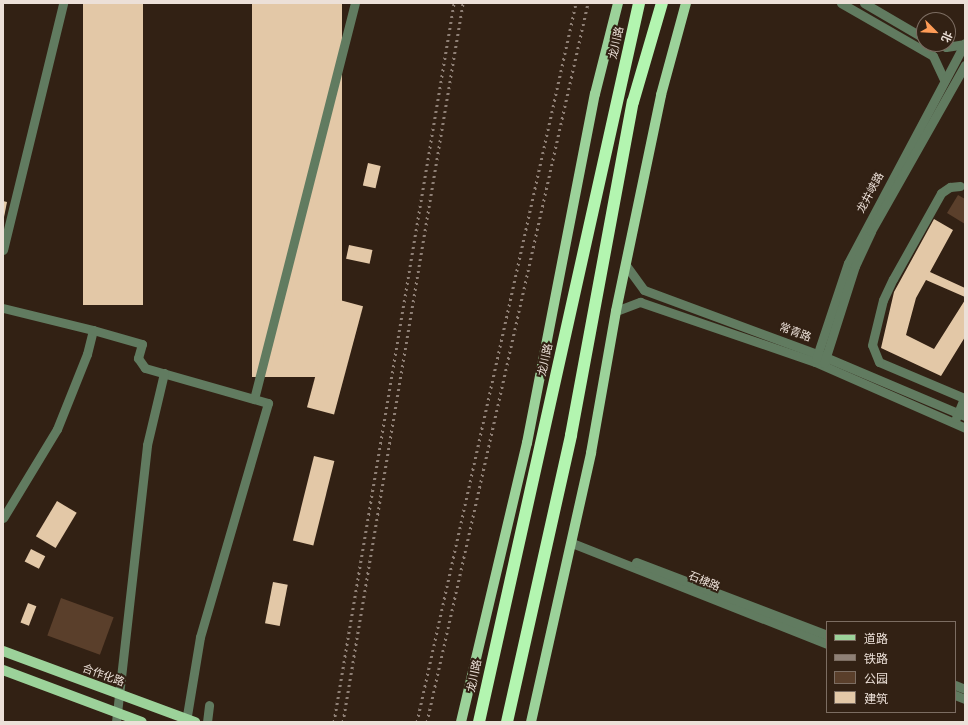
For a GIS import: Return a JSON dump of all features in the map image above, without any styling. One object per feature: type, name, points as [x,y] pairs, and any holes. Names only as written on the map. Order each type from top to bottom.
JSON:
[{"type":"highway","name":"龙川路","points":[[479,722],[639,3]]},
{"type":"highway","points":[[507,722],[570,435],[633,102],[662,3]]},
{"type":"main road","name":"龙川路","points":[[461,722],[527,443],[593,101],[618,3]]},
{"type":"main road","points":[[531,722],[573,540],[591,453],[625,264],[661,95],[686,3]]},
{"type":"main road","name":"合作化路","points":[[3,651],[196,722]]},
{"type":"main road","points":[[3,670],[142,722]]},
{"type":"street","points":[[3,250],[63,3]]},
{"type":"street","points":[[254,399],[355,3]]},
{"type":"street","points":[[841,3],[933,56],[944,80]]},
{"type":"street","points":[[864,3],[916,33]]},
{"type":"street","name":"龙井峡路","points":[[820,360],[848,263],[965,43]]},
{"type":"street","name":"龙井峡路","points":[[820,360],[858,259],[961,82],[965,65]]},
{"type":"street","points":[[954,423],[962,414],[964,398],[879,362],[872,345],[883,300],[893,279],[943,190],[950,186],[960,186]]},
{"type":"street","name":"常青路","points":[[625,264],[644,290],[820,360],[962,414]]},
{"type":"street","name":"常青路","points":[[616,311],[640,302],[820,360],[965,428]]},
{"type":"street","points":[[3,308],[93,330],[142,344],[138,358],[146,368],[268,403],[200,637],[186,722]]},
{"type":"street","points":[[3,518],[57,429],[87,354],[93,330]]},
{"type":"street","points":[[116,722],[146,445],[164,374]]},
{"type":"street","name":"石棣路","points":[[573,540],[826,635]]},
{"type":"street","name":"石棣路","points":[[573,540],[826,644]]},
{"type":"street","points":[[207,722],[209,705]]},
{"type":"green space","points":[[958,195],[965,199],[965,224],[947,213]]},
{"type":"green space","points":[[61,598],[114,617],[100,655],[47,636]]},
{"type":"building","points":[[83,3],[143,3],[143,305],[83,305]]},
{"type":"building","points":[[252,3],[342,3],[342,377],[252,377]]},
{"type":"building","points":[[368,163],[381,166],[375,188],[363,185]]},
{"type":"building","points":[[3,201],[7,202],[4,217],[3,217]]},
{"type":"building","points":[[934,219],[953,230],[930,272],[965,288],[965,297],[926,280],[916,298],[906,335],[934,349],[965,300],[965,337],[941,376],[881,348],[894,292]]},
{"type":"building","points":[[349,245],[372,250],[370,264],[346,259]]},
{"type":"building","points":[[336,299],[363,306],[334,414],[307,407]]},
{"type":"building","points":[[314,456],[334,461],[313,545],[293,540]]},
{"type":"building","points":[[57,501],[77,513],[56,548],[36,536]]},
{"type":"building","points":[[31,549],[45,556],[39,569],[25,561]]},
{"type":"building","points":[[273,582],[288,585],[280,626],[265,623]]},
{"type":"building","points":[[28,603],[36,606],[29,626],[20,623]]},
{"type":"railway","points":[[334,722],[454,3]]},
{"type":"railway","points":[[343,722],[463,3]]},
{"type":"railway","points":[[417,722],[576,3]]},
{"type":"railway","points":[[427,722],[588,3]]}]
